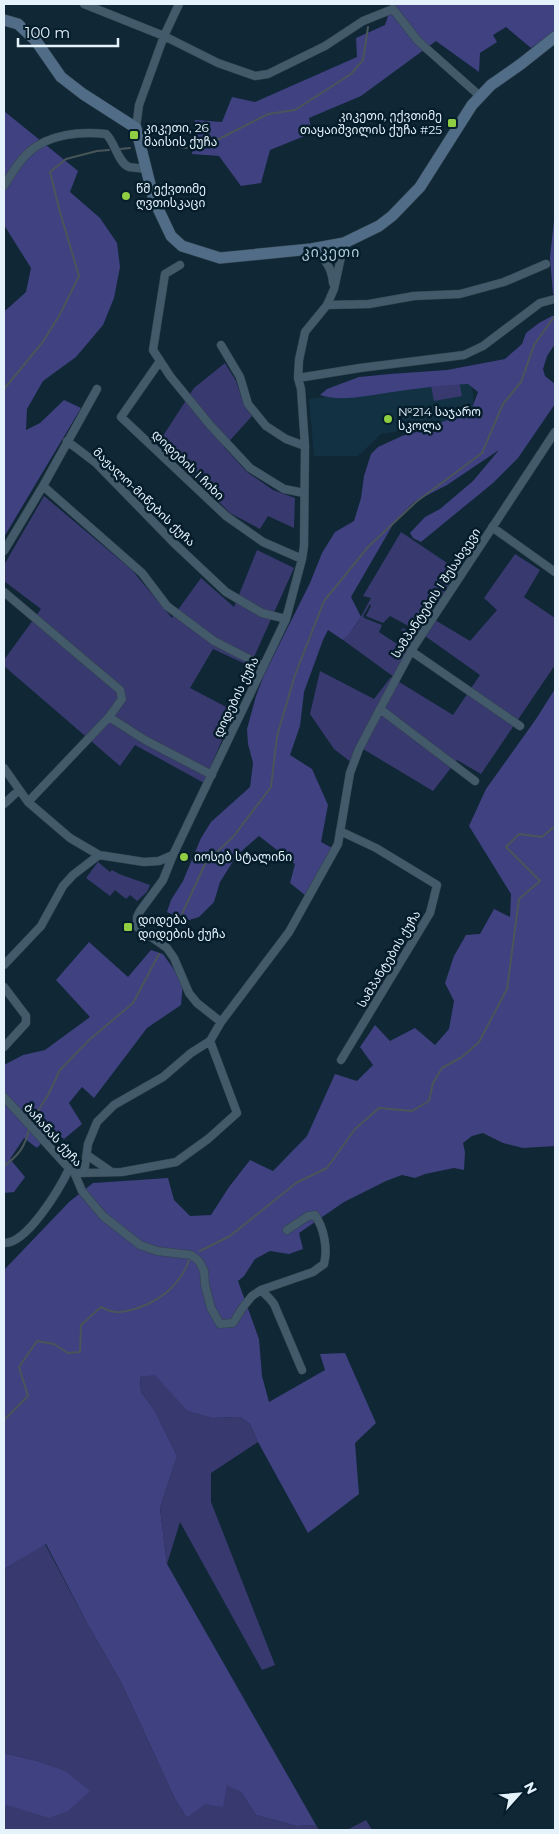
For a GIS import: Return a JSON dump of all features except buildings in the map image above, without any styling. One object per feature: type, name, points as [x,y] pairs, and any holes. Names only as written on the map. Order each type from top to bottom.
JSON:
[{"type":"street","points":[[84,4],[164,36],[218,63],[255,76],[268,74],[325,46],[363,22],[393,9],[418,42],[481,97]]},
{"type":"street","points":[[179,4],[164,36],[139,105],[136,128],[154,200],[171,236],[182,246],[220,258],[311,250],[344,243],[378,226],[398,211],[420,187],[472,105],[491,85],[555,37]]},
{"type":"street","points":[[4,20],[18,24],[36,41],[61,77],[83,94],[136,128]]},
{"type":"street","points":[[4,186],[28,152],[38,145],[48,140],[86,132],[106,134],[115,145],[122,162],[128,166],[146,169]]},
{"type":"street","name":"დიდების ქუჩა","points":[[221,1022],[197,1004],[189,993],[174,958],[167,948],[137,928],[137,918],[163,880],[173,855],[286,619],[304,546],[305,446],[301,388],[298,378],[300,348],[305,332],[327,305],[334,289],[344,243]]},
{"type":"street","points":[[311,250],[320,254],[329,266],[334,289]]},
{"type":"street","points":[[327,305],[368,304],[414,296],[460,294],[504,282],[546,264]]},
{"type":"street","points":[[180,265],[165,274],[153,350],[170,376],[210,425],[250,468],[284,489],[304,493]]},
{"type":"street","points":[[298,378],[464,355],[483,346],[540,303],[555,299]]},
{"type":"street","points":[[221,345],[240,377],[248,404],[266,426],[286,439],[305,446]]},
{"type":"street","name":"დიდების I ჩიხი","points":[[160,361],[121,417],[226,516],[263,542],[302,559]]},
{"type":"street","points":[[4,551],[43,486],[97,388]]},
{"type":"street","name":"სამპანტების I შესახვევი","points":[[340,831],[350,773],[380,709],[411,651],[555,432]]},
{"type":"street","name":"მაჟალო-მიწების ქუჩა","points":[[67,441],[96,463],[175,544],[226,592],[262,612],[286,619]]},
{"type":"street","points":[[43,486],[142,573],[167,606],[214,640],[263,666]]},
{"type":"street","points":[[492,527],[555,572]]},
{"type":"street","points":[[4,592],[120,690],[122,699],[109,717],[28,802]]},
{"type":"street","points":[[411,651],[520,726]]},
{"type":"street","points":[[380,709],[475,781]]},
{"type":"street","points":[[109,717],[144,740],[212,775]]},
{"type":"street","points":[[4,768],[28,802],[70,838],[99,855],[144,862],[160,861],[173,855]]},
{"type":"street","points":[[4,804],[19,790]]},
{"type":"street","points":[[84,1173],[88,1144],[97,1122],[114,1105],[163,1077],[210,1041],[221,1022],[289,932],[338,844],[340,831]]},
{"type":"street","name":"სამპანტების ქუჩა","points":[[340,831],[376,848],[438,885],[430,913],[341,1060]]},
{"type":"street","points":[[4,965],[41,926],[63,886],[73,875],[99,855]]},
{"type":"street","points":[[4,987],[26,1016],[26,1023],[4,1047]]},
{"type":"street","points":[[4,1243],[8,1243],[21,1235],[39,1218],[72,1170],[84,1173],[122,1172],[176,1162],[208,1139],[237,1113],[210,1041]]},
{"type":"street","name":"ბაჩანას ქუჩა","points":[[4,1097],[72,1170],[82,1191],[103,1216],[140,1245],[157,1251],[191,1255],[199,1261],[204,1271],[205,1285],[211,1308],[220,1324],[233,1323],[252,1296],[261,1290],[306,1274],[324,1264],[327,1253],[320,1222],[315,1215],[308,1216],[287,1230]]},
{"type":"street","points":[[87,1155],[111,1172]]},
{"type":"street","points":[[261,1290],[274,1304],[302,1370]]},
{"type":"shaded area","points":[[392,4],[555,4],[555,32],[531,48],[506,27],[493,35],[497,42],[480,53],[479,72],[436,41],[361,96],[309,118],[312,133],[270,150],[261,183],[241,186],[219,156],[192,154],[195,120],[222,122],[232,97],[255,102],[357,57],[356,38],[385,25]]},
{"type":"shaded area","points":[[4,111],[78,171],[70,192],[100,218],[117,243],[120,267],[114,298],[103,325],[76,357],[43,381],[27,409],[26,430],[40,423],[64,400],[81,408],[4,537],[4,310],[26,292],[31,268],[4,225]]},
{"type":"shaded area","points":[[555,210],[555,292],[553,295],[550,258]]},
{"type":"shaded area","points":[[552,316],[555,316],[555,344],[547,356],[543,369],[545,376],[555,384],[555,404],[518,458],[493,483],[421,542],[413,538],[410,533],[425,517],[440,509],[473,481],[499,450],[447,485],[414,502],[395,521],[351,597],[361,617],[343,640],[328,630],[323,640],[304,692],[300,726],[290,755],[312,769],[328,805],[321,842],[336,850],[311,900],[290,883],[295,864],[259,836],[237,855],[220,882],[214,902],[199,917],[186,921],[167,912],[171,900],[183,881],[201,838],[211,822],[250,787],[253,763],[248,744],[247,729],[256,696],[264,675],[310,583],[322,553],[335,532],[354,521],[371,454],[378,447],[402,436],[471,411],[478,392],[468,384],[427,387],[353,398],[336,398],[320,395],[327,389],[359,377],[447,370],[505,359],[522,344],[526,333]]},
{"type":"shaded area","points":[[225,363],[236,381],[244,405],[252,416],[224,447],[247,472],[273,490],[295,498],[294,528],[268,516],[260,529],[230,513],[159,442],[194,388]]},
{"type":"shaded area","name":"№214 საჯარო სკოლა","points":[[461,378],[472,384],[474,410],[460,422],[381,434],[358,456],[314,456],[309,399]]},
{"type":"shaded area","points":[[459,381],[462,396],[434,401],[431,386]]},
{"type":"shaded area","points":[[44,496],[132,570],[172,618],[201,578],[234,607],[257,550],[294,568],[250,666],[213,649],[190,688],[234,711],[204,783],[135,745],[120,766],[4,666],[4,660],[41,609],[4,581],[4,565]]},
{"type":"shaded area","points":[[401,532],[459,571],[430,617],[470,641],[497,610],[484,598],[515,554],[540,570],[524,597],[555,618],[555,665],[481,774],[457,760],[433,791],[363,749],[356,766],[334,749],[310,714],[320,671],[374,699],[391,677],[453,715],[480,675],[418,631],[390,616],[383,623],[366,616],[371,606],[370,604],[363,616],[382,625],[379,632],[400,646],[403,642],[409,644],[410,642],[406,637],[408,635],[401,631],[403,628],[416,637],[394,677],[343,640],[355,625],[371,598],[363,596]]},
{"type":"shaded area","points":[[555,689],[555,1146],[523,1148],[503,1143],[483,1133],[472,1136],[463,1143],[465,1152],[464,1170],[454,1168],[415,1178],[402,1175],[386,1181],[344,1202],[299,1233],[303,1249],[289,1254],[270,1251],[255,1259],[244,1276],[238,1281],[259,1339],[262,1376],[269,1402],[325,1370],[320,1354],[345,1353],[376,1423],[355,1443],[359,1494],[308,1533],[250,1424],[240,1417],[212,1418],[187,1411],[155,1375],[140,1377],[141,1392],[155,1411],[177,1456],[160,1508],[167,1564],[316,1825],[297,1826],[256,1815],[241,1792],[227,1785],[223,1807],[205,1804],[187,1818],[175,1799],[121,1682],[88,1625],[46,1544],[4,1569],[4,1270],[69,1202],[93,1183],[168,1178],[174,1200],[190,1216],[211,1215],[229,1187],[250,1160],[273,1171],[307,1136],[335,1074],[357,1081],[373,1065],[360,1047],[375,1025],[390,1041],[415,1028],[435,1045],[449,1029],[454,1001],[445,983],[454,956],[466,935],[480,934],[494,909],[510,917],[511,894],[469,826],[486,789]]},
{"type":"shaded area","points":[[98,862],[110,872],[112,870],[150,885],[147,892],[137,901],[130,895],[126,899],[115,890],[110,896],[86,878]]},
{"type":"shaded area","points":[[89,942],[128,977],[151,950],[163,954],[183,982],[181,1005],[147,1028],[94,1098],[82,1087],[69,1103],[82,1124],[64,1139],[53,1131],[37,1148],[24,1138],[10,1159],[25,1177],[14,1192],[4,1193],[4,1065],[23,1055],[45,1050],[90,1017],[56,980]]},
{"type":"shaded area","points":[[155,1374],[187,1411],[212,1418],[240,1417],[250,1424],[258,1442],[211,1473],[211,1502],[275,1665],[262,1670],[180,1522],[167,1564],[160,1508],[177,1456],[155,1411],[141,1392],[140,1377]]},
{"type":"shaded area","points":[[45,1544],[121,1682],[175,1799],[187,1818],[227,1784],[241,1792],[256,1815],[297,1826],[316,1825],[319,1830],[4,1830],[4,1804],[64,1770],[4,1753],[4,1569]]},
{"type":"shaded area","points":[[4,1753],[64,1770],[90,1791],[68,1811],[49,1818],[4,1804]]},
{"type":"shaded area","points":[[366,1820],[372,1830],[347,1830]]},
{"type":"waterway","points":[[147,144],[156,143],[186,148],[209,144],[268,114],[295,110],[351,74],[363,60],[368,27]]},
{"type":"waterway","points":[[120,149],[130,148]]},
{"type":"waterway","points":[[4,389],[42,343],[59,316],[79,276],[50,172],[66,159],[109,150]]},
{"type":"waterway","points":[[175,929],[206,862],[233,837],[271,787],[277,736],[295,675],[324,601],[368,547],[416,502],[482,453],[503,404],[521,382],[534,345],[554,317]]},
{"type":"waterway","points":[[200,1251],[230,1236],[296,1183],[327,1168],[355,1129],[379,1108],[412,1111],[429,1101],[433,1083],[442,1068],[462,1057],[479,1042],[507,989],[519,899],[540,881],[506,847],[519,834],[542,837],[555,826]]},
{"type":"waterway","points":[[31,1122],[48,1095],[60,1070],[89,1040],[133,1003],[159,954]]},
{"type":"waterway","points":[[4,1166],[21,1150],[29,1129]]},
{"type":"waterway","points":[[4,1420],[28,1396],[19,1367],[37,1341],[54,1344],[68,1353],[80,1352],[81,1325],[101,1307],[120,1312],[137,1308],[157,1299],[179,1279],[189,1260]]},
{"type":"place","name":"კიკეთი, ექვთიმე თაყაიშვილის ქუჩა #25","points":[[452,123]]},
{"type":"place","name":"კიკეთი, 26 მაისის ქუჩა","points":[[134,135]]},
{"type":"place","name":"წმ ექვთიმე ღვთისკაცი","points":[[126,196]]},
{"type":"place","name":"№214 საჯარო სკოლა","points":[[388,419]]},
{"type":"place","name":"იოსებ სტალინი","points":[[184,857]]},
{"type":"place","name":"დიდება დიდების ქუჩა","points":[[128,927]]},
{"type":"district","name":"კიკეთი","points":[[331,252]]}]
